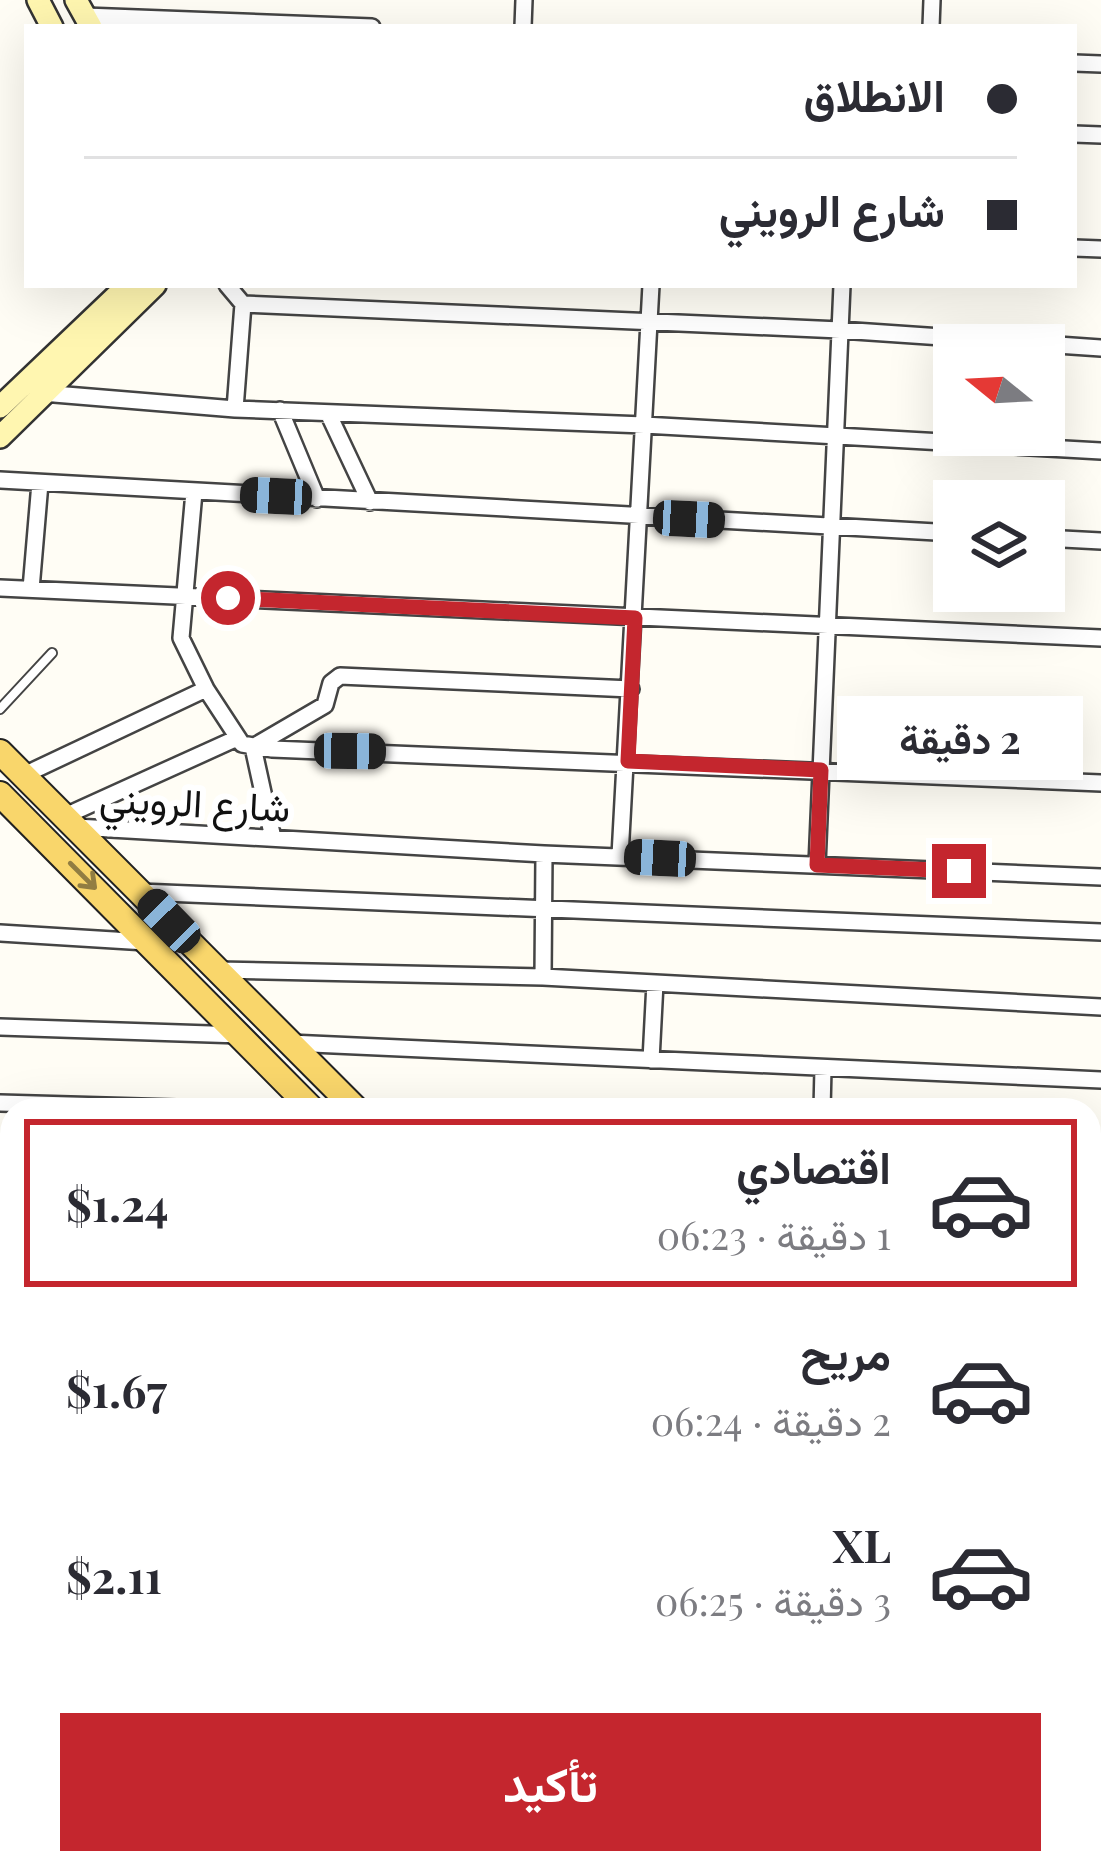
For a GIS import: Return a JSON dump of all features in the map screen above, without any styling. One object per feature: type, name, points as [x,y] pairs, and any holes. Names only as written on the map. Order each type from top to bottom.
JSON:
[{"type":"main road","points":[[0,407],[125,288]]},
{"type":"main road","points":[[0,437],[152,288]]},
{"type":"main road","points":[[0,752],[345,1098]]},
{"type":"main road","points":[[0,794],[12,815],[149,942],[301,1098]]},
{"type":"street","points":[[84,14],[306,24]]},
{"type":"street","points":[[230,288],[243,304],[236,409]]},
{"type":"street","points":[[620,856],[651,288]]},
{"type":"street","points":[[817,865],[842,288]]},
{"type":"street","points":[[243,304],[840,330],[1101,348]]},
{"type":"street","points":[[42,393],[236,409],[644,425],[1101,451]]},
{"type":"street","points":[[280,410],[316,499]]},
{"type":"street","points":[[328,412],[370,502]]},
{"type":"street","points":[[0,480],[933,532]]},
{"type":"street","points":[[32,589],[40,483]]},
{"type":"street","points":[[194,492],[181,638],[235,739],[254,747],[1101,783]]},
{"type":"street","points":[[1065,539],[1101,541]]},
{"type":"street","points":[[0,588],[1101,638]]},
{"type":"street","points":[[254,747],[325,705],[331,683],[340,676],[631,689]]},
{"type":"street","points":[[24,775],[206,689]]},
{"type":"street","points":[[70,822],[235,739]]},
{"type":"street","points":[[254,747],[273,838]]},
{"type":"street","name":"شارع الرويني","points":[[70,822],[544,854],[1101,877]]},
{"type":"street","points":[[543,977],[544,854]]},
{"type":"street","points":[[140,892],[1101,932]]},
{"type":"street","points":[[0,933],[149,942]]},
{"type":"street","points":[[218,970],[543,977],[1101,1006]]},
{"type":"street","points":[[651,1060],[655,983]]},
{"type":"street","points":[[0,1027],[239,1036]]},
{"type":"street","points":[[290,1043],[1101,1080]]},
{"type":"street","points":[[822,1098],[823,1068]]},
{"type":"lane","points":[[0,709],[52,653]]},
{"type":"route","points":[[228,598],[635,618],[628,761],[821,770],[817,865],[959,871]]}]
